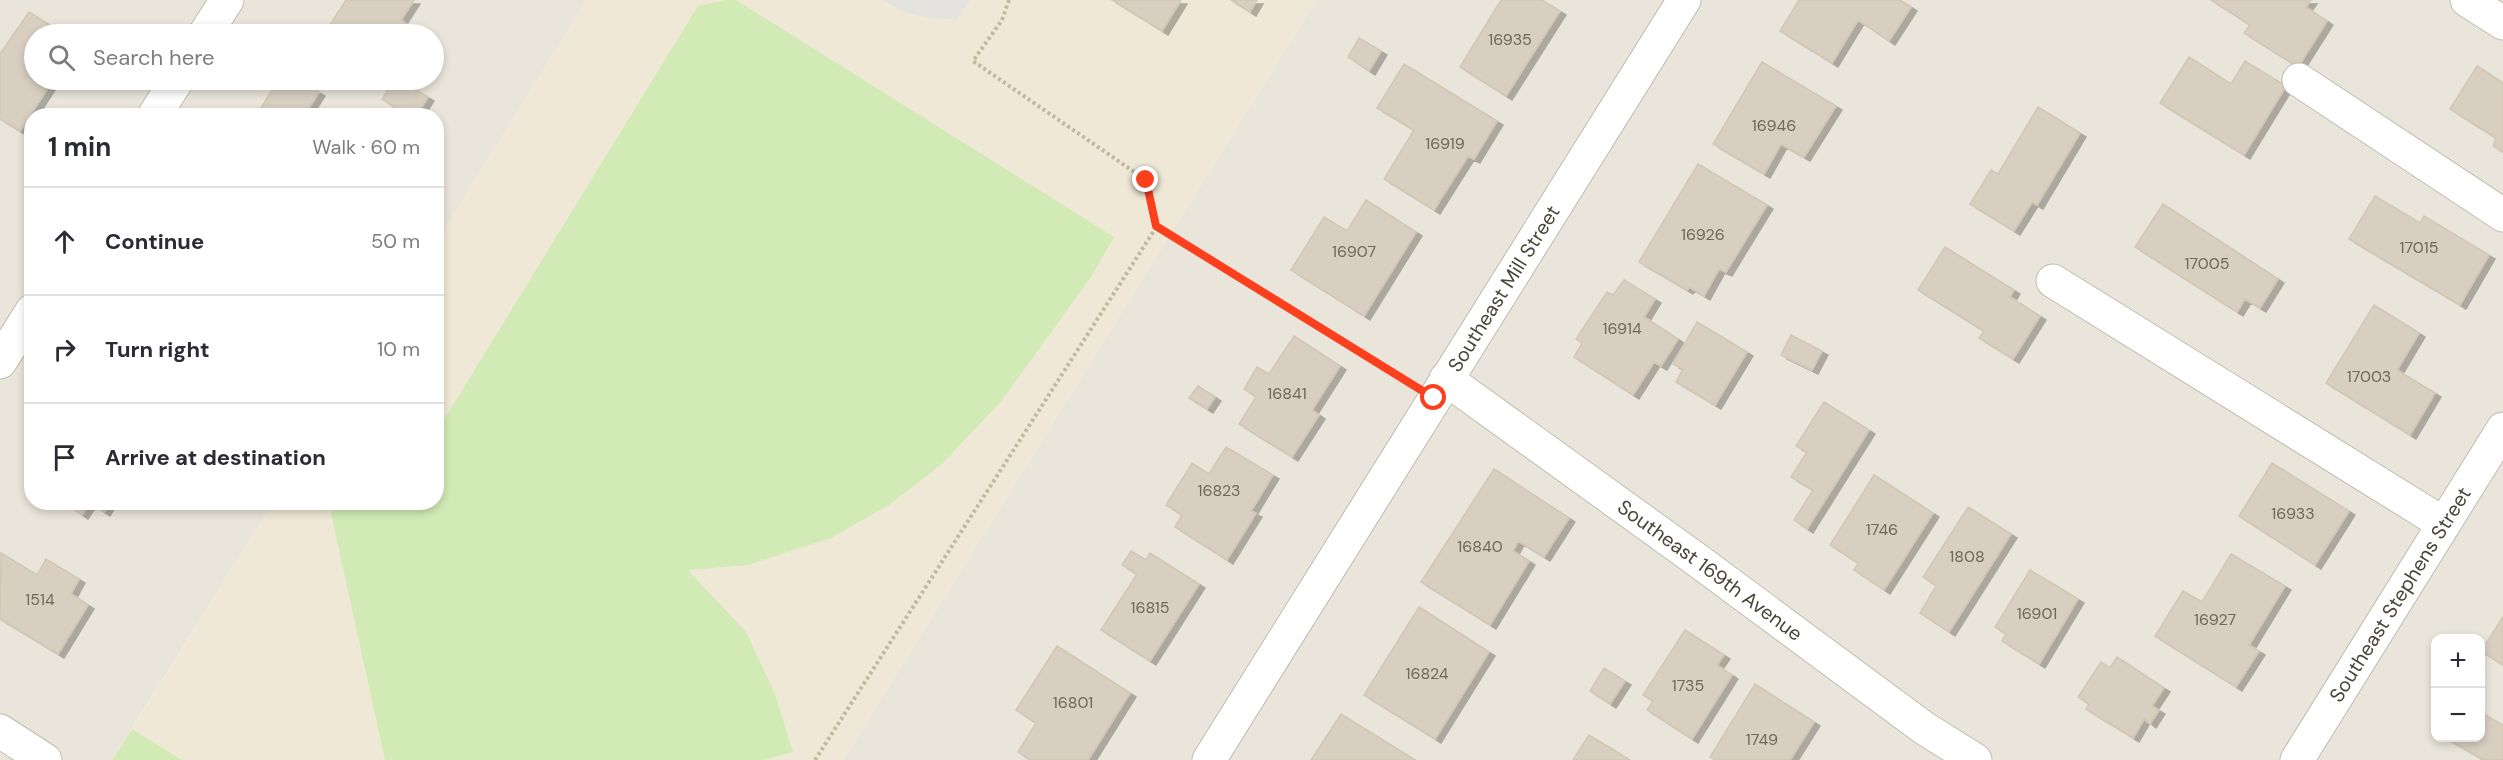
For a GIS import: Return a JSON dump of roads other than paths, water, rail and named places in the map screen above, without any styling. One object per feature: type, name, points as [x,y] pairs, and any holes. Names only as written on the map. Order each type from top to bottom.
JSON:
[{"type":"street","name":"Southeast Mill Street","points":[[1209,760],[1684,0]]},
{"type":"street","points":[[2467,0],[2503,23]]},
{"type":"street","points":[[210,24],[223,1]]},
{"type":"street","points":[[2299,80],[2503,215]]},
{"type":"street","points":[[159,108],[171,90]]},
{"type":"street","points":[[2053,281],[2444,524]]},
{"type":"street","points":[[0,362],[24,324]]},
{"type":"street","name":"Southeast 169th Avenue","points":[[1440,389],[1703,564],[1924,728],[1975,760]]},
{"type":"street","name":"Southeast Stephens Street","points":[[2297,760],[2503,429]]},
{"type":"street","points":[[0,730],[45,760]]}]
